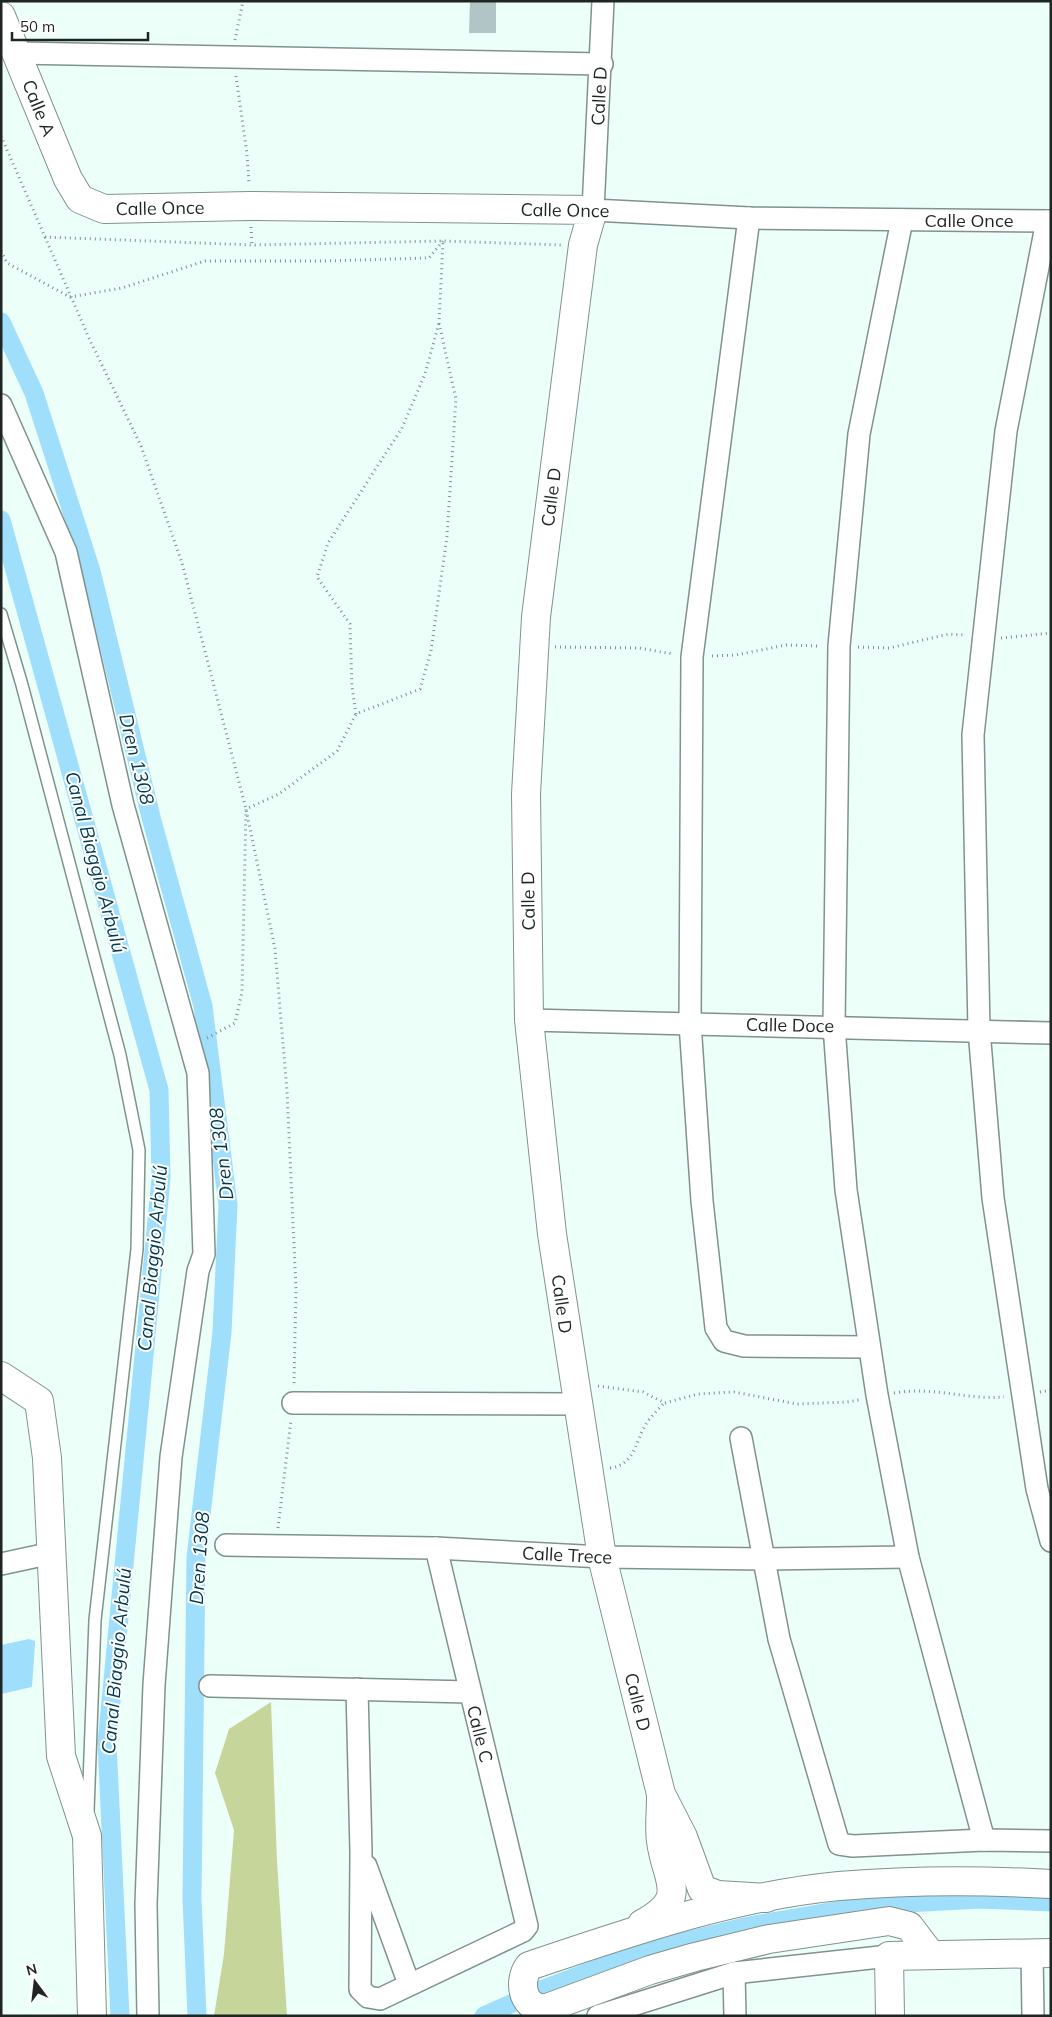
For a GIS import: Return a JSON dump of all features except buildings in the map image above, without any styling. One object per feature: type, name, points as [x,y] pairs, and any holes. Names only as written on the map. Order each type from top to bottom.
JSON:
[{"type":"street","name":"Calle D","points":[[603,1],[602,64],[593,210],[584,245],[536,616],[526,794],[529,1020],[552,1234],[575,1393],[602,1557],[661,1794],[683,1838],[702,1888],[718,1895],[766,1898]]},
{"type":"street","name":"Calle A","points":[[1,16],[68,179],[80,199]]},
{"type":"street","points":[[17,53],[602,64]]},
{"type":"street","name":"Calle Once","points":[[80,199],[104,209],[250,206],[593,210],[749,218],[1049,221]]},
{"type":"street","points":[[749,218],[692,657],[690,1023],[702,1201],[716,1328],[724,1342],[744,1346],[869,1347]]},
{"type":"street","points":[[902,220],[859,434],[839,646],[834,1026],[846,1190],[877,1395],[908,1557],[984,1840]]},
{"type":"street","points":[[1049,221],[1006,431],[973,735],[979,1030],[993,1198],[1024,1396],[1036,1489],[1051,1541]]},
{"type":"street","points":[[1,405],[66,552],[123,805],[198,1073],[204,1254],[198,1272],[170,1467],[152,1755],[146,1904],[148,2016]]},
{"type":"street","name":"Calle Doce","points":[[529,1020],[834,1026],[1051,1033]]},
{"type":"street","points":[[1,1376],[40,1401],[47,1458],[60,1756],[87,1836],[92,2016]]},
{"type":"street","points":[[293,1403],[575,1393]]},
{"type":"street","points":[[741,1438],[779,1640],[839,1844],[853,1846],[984,1840],[1051,1841]]},
{"type":"street","name":"Calle Trece","points":[[226,1545],[436,1548],[602,1557],[764,1559],[908,1557]]},
{"type":"street","name":"Calle C","points":[[409,1984],[522,1931],[527,1926],[436,1548]]},
{"type":"street","points":[[1,1564],[52,1553]]},
{"type":"street","points":[[210,1686],[470,1692]]},
{"type":"street","points":[[357,1689],[361,1852],[360,1989],[364,1995],[380,1999],[409,1984],[361,1852]]},
{"type":"street","name":"Calle D","points":[[626,1933],[664,1909],[670,1902],[673,1892],[661,1841],[661,1794]]},
{"type":"street","points":[[931,1955],[909,1926],[889,1921],[807,1933],[732,1948],[650,1970],[547,2008],[538,2009],[526,1994],[523,1974],[529,1966],[626,1933],[692,1914],[766,1898],[839,1886],[968,1880],[1051,1884]]},
{"type":"street","points":[[360,1950],[376,1940],[394,1943]]},
{"type":"street","points":[[602,2015],[734,1973],[888,1956],[1041,1953],[1033,2016]]},
{"type":"street","points":[[888,1956],[890,2016]]},
{"type":"street","points":[[734,1973],[735,2016]]},
{"type":"lane","points":[[1,614],[22,685],[120,1055],[139,1150],[137,1249],[95,1620],[87,1836]]},
{"type":"path","points":[[243,1],[236,30],[234,58],[247,154],[252,245]]},
{"type":"path","points":[[1,136],[70,297],[141,446],[179,554],[246,809],[275,950],[286,1082],[296,1289],[293,1403],[276,1546]]},
{"type":"path","points":[[45,237],[252,245],[443,240],[584,245]]},
{"type":"path","points":[[1,251],[7,263],[70,297],[122,288],[205,261],[323,261],[429,258],[443,240]]},
{"type":"path","points":[[246,809],[279,794],[337,751],[356,714],[352,687],[350,624],[317,577],[328,543],[402,428],[426,374],[439,323],[443,240]]},
{"type":"path","points":[[356,714],[420,689],[431,651],[447,536],[456,399],[439,323]]},
{"type":"path","points":[[534,648],[639,648],[692,657],[736,655],[786,645],[889,648],[948,634],[1008,639],[1051,633]]},
{"type":"path","points":[[219,1032],[235,1024],[242,992],[246,809]]},
{"type":"path","points":[[588,1472],[619,1467],[634,1455],[647,1422],[665,1403],[698,1394],[734,1392],[797,1404],[847,1402],[877,1395],[926,1390],[979,1399],[1024,1396],[1051,1390]]},
{"type":"path","points":[[575,1393],[643,1392],[665,1403]]},
{"type":"green space","points":[[271,1702],[277,1861],[287,2016],[214,2016],[224,1954],[234,1830],[215,1773],[229,1729]]},
{"type":"water","points":[[29,1639],[35,1641],[32,1687],[1,1694],[1,1645]]},
{"type":"waterway","name":"Dren 1308","points":[[1,322],[34,393],[91,571],[152,821],[203,1006],[228,1205],[222,1332],[196,1558],[192,1899],[197,2016]]},
{"type":"waterway","name":"Canal Biaggio Arbulú","points":[[1,520],[159,1090],[161,1178],[107,1743],[120,2016]]},
{"type":"waterway","points":[[484,2016],[544,1989],[645,1951],[749,1926],[871,1905],[980,1899],[1051,1902]]}]
